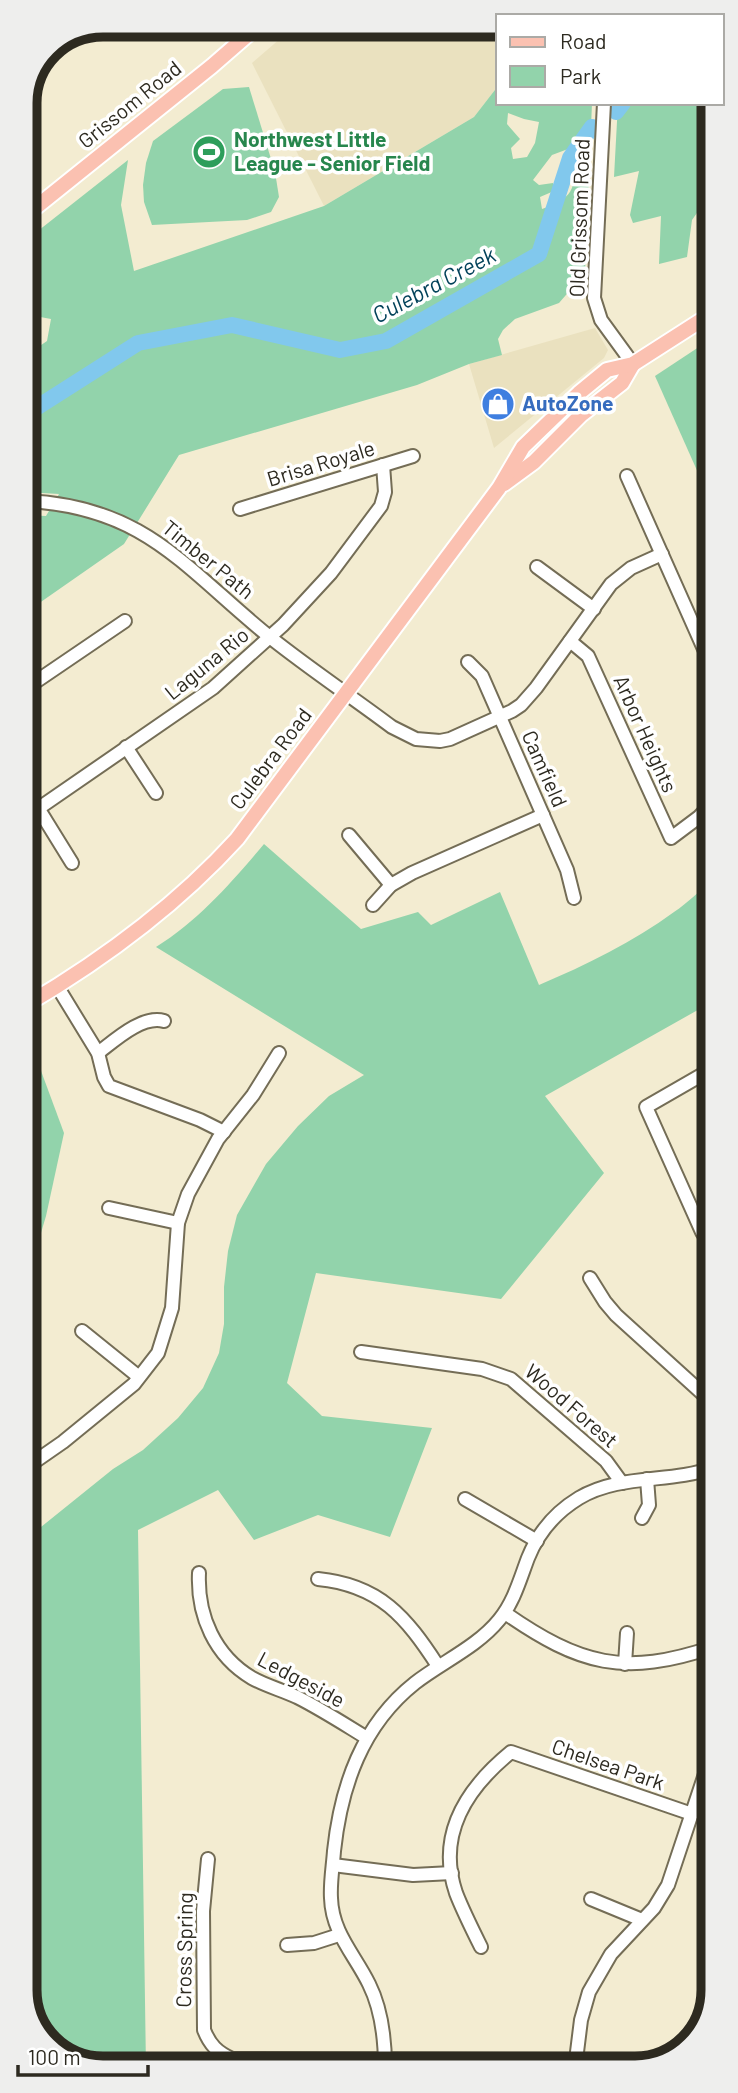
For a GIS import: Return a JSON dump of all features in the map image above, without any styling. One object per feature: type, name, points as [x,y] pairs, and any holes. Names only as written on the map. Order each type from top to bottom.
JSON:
[{"type":"main road","name":"Grissom Road","points":[[37,206],[244,37]]},
{"type":"main road","name":"Culebra Road","points":[[37,998],[108,953],[212,867],[261,809],[499,488],[523,447],[540,429],[607,370],[633,364],[701,320]]},
{"type":"street","name":"Old Grissom Road","points":[[604,105],[594,298],[601,320],[633,364]]},
{"type":"street","name":"Brisa Royale","points":[[240,509],[413,456]]},
{"type":"street","name":"Laguna Rio","points":[[38,808],[213,688],[271,637],[331,573],[381,506],[385,492],[383,465]]},
{"type":"street","points":[[627,476],[701,642]]},
{"type":"street","name":"Timber Path","points":[[37,502],[114,518],[145,533],[172,552],[271,637],[403,734],[424,741],[450,739],[521,705],[619,577],[662,554]]},
{"type":"street","points":[[537,567],[593,608]]},
{"type":"street","points":[[37,681],[125,621]]},
{"type":"street","name":"Arbor Heights","points":[[570,641],[588,656],[671,838],[701,815]]},
{"type":"street","name":"Camfield","points":[[468,662],[482,677],[500,717],[568,870],[574,898]]},
{"type":"street","points":[[126,747],[156,793]]},
{"type":"street","points":[[38,808],[72,863]]},
{"type":"street","points":[[373,905],[391,885],[412,873],[543,815]]},
{"type":"street","points":[[349,835],[391,885]]},
{"type":"street","points":[[57,986],[99,1053],[104,1077],[109,1086],[200,1119],[223,1132]]},
{"type":"street","points":[[99,1053],[120,1036],[142,1025],[155,1019],[164,1021]]},
{"type":"street","points":[[37,1460],[96,1416],[139,1377],[158,1353],[172,1308],[178,1223],[188,1194],[223,1132],[253,1095],[278,1054]]},
{"type":"street","points":[[701,1075],[646,1107],[701,1230]]},
{"type":"street","points":[[109,1208],[178,1223]]},
{"type":"street","points":[[590,1278],[616,1315],[701,1392]]},
{"type":"street","points":[[82,1331],[139,1377]]},
{"type":"street","name":"Wood Forest","points":[[361,1352],[482,1369],[503,1375],[524,1388],[606,1461],[622,1483]]},
{"type":"street","points":[[385,2056],[384,2032],[376,2000],[339,1935],[331,1905],[333,1864],[342,1799],[355,1760],[367,1738],[396,1700],[438,1666],[482,1637],[505,1613],[537,1541],[552,1519],[571,1503],[592,1491],[622,1483],[701,1472]]},
{"type":"street","points":[[642,1518],[649,1506],[647,1479]]},
{"type":"street","points":[[465,1499],[537,1541]]},
{"type":"street","name":"Ledgeside","points":[[199,1573],[201,1607],[208,1629],[235,1665],[253,1679],[312,1705],[367,1738]]},
{"type":"street","points":[[318,1579],[358,1588],[393,1608],[412,1627],[438,1666]]},
{"type":"street","points":[[505,1613],[546,1640],[594,1659],[625,1664],[654,1663],[701,1650]]},
{"type":"street","points":[[625,1664],[627,1633]]},
{"type":"street","name":"Chelsea Park","points":[[452,1872],[453,1834],[461,1810],[481,1779],[511,1752],[692,1814]]},
{"type":"street","points":[[576,2056],[581,2020],[594,1982],[611,1954],[654,1908],[668,1885],[701,1787]]},
{"type":"street","name":"Cross Spring","points":[[208,1859],[203,1911],[204,2030],[208,2042],[227,2056]]},
{"type":"street","points":[[333,1864],[413,1875],[452,1872],[456,1894],[481,1947]]},
{"type":"street","points":[[591,1899],[642,1920]]},
{"type":"street","points":[[287,1945],[314,1943],[339,1935]]},
{"type":"shaded area","points":[[282,37],[496,37],[496,89],[474,117],[324,206],[252,63]]},
{"type":"shaded area","points":[[595,328],[608,350],[604,358],[494,448],[469,364]]},
{"type":"green space","name":"Northwest Little League - Senior Field","points":[[249,87],[275,172],[279,197],[271,212],[247,220],[152,225],[144,202],[143,185],[153,141],[223,89]]},
{"type":"green space","points":[[496,89],[496,105],[592,105],[585,273],[559,303],[515,319],[503,330],[498,339],[502,355],[469,364],[417,385],[179,455],[124,544],[37,605],[37,516],[46,516],[59,494],[37,493],[37,348],[47,341],[51,319],[37,316],[37,232],[128,160],[121,205],[134,271],[324,206],[474,117]],"holes":[[[508,113],[539,122],[535,143],[527,157],[513,159],[511,148],[520,139],[507,124]],[[568,149],[578,160],[570,192],[560,201],[542,209],[540,197],[554,191],[553,183],[539,185],[533,180],[552,155]]]},
{"type":"green space","points":[[618,105],[701,105],[701,207],[692,220],[687,257],[659,264],[661,216],[633,223],[630,215],[639,171],[614,177]]},
{"type":"green space","points":[[701,346],[701,480],[655,376]]},
{"type":"green space","points":[[264,844],[361,929],[418,912],[431,925],[500,892],[539,985],[626,943],[679,908],[701,889],[701,1008],[545,1096],[604,1173],[501,1299],[316,1273],[287,1383],[322,1416],[432,1428],[390,1537],[318,1515],[254,1540],[218,1490],[138,1530],[146,2056],[90,2055],[70,2047],[53,2034],[42,2015],[37,1998],[37,1528],[113,1469],[143,1450],[178,1418],[203,1388],[219,1353],[224,1324],[228,1251],[237,1215],[266,1164],[298,1126],[329,1096],[364,1075],[156,947],[186,925],[227,887]]},
{"type":"green space","points":[[37,1060],[64,1133],[37,1246]]},
{"type":"waterway","name":"Culebra Creek","points":[[616,112],[621,105]]},
{"type":"waterway","name":"Culebra Creek","points":[[37,407],[138,343],[232,325],[340,350],[386,341],[539,254],[570,158],[592,127]]},
{"type":"place","name":"Northwest Little League - Senior Field","points":[[209,152]]},
{"type":"place","name":"AutoZone","points":[[498,404]]}]
